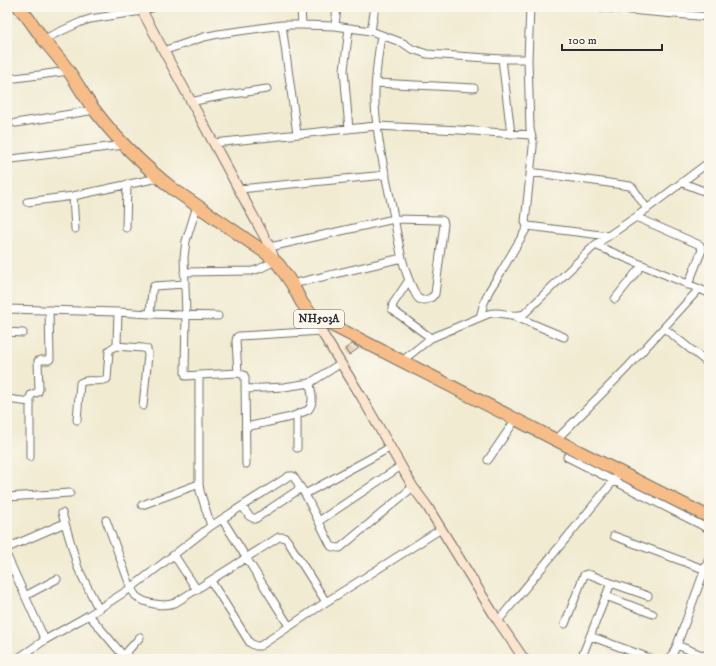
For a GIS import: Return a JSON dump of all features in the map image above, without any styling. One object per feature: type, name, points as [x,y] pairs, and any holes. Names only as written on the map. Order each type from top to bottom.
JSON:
[{"type":"highway","name":"NH503A","points":[[19,7],[26,14],[95,110],[124,145],[158,178],[266,253],[275,261],[292,284],[302,303],[310,313],[556,440],[617,477],[709,517]]},
{"type":"street","points":[[44,40],[90,19],[155,7]]},
{"type":"street","points":[[301,7],[302,25]]},
{"type":"street","points":[[335,26],[337,7]]},
{"type":"street","points":[[371,31],[375,7]]},
{"type":"street","points":[[528,226],[525,222],[533,147],[530,129],[528,60],[530,7]]},
{"type":"street","points":[[596,7],[709,17]]},
{"type":"street","points":[[141,9],[270,246],[275,261],[252,271],[184,272]]},
{"type":"street","points":[[163,51],[204,37],[218,34],[302,25],[335,26],[371,31],[427,54],[528,60]]},
{"type":"street","points":[[282,26],[297,134]]},
{"type":"street","points":[[349,28],[344,70],[349,129]]},
{"type":"street","points":[[270,246],[394,219],[438,219],[443,221],[443,232],[434,297],[425,300],[420,299],[417,297],[408,280],[394,219],[376,126],[376,83],[381,35]]},
{"type":"street","points":[[502,59],[511,134]]},
{"type":"street","points":[[7,79],[68,71]]},
{"type":"street","points":[[376,83],[474,88]]},
{"type":"street","points":[[191,102],[208,97],[266,89]]},
{"type":"street","points":[[16,122],[95,110]]},
{"type":"street","points":[[214,143],[376,126],[531,135]]},
{"type":"street","points":[[12,159],[124,145]]},
{"type":"street","points":[[514,316],[524,314],[595,245],[683,183],[709,162]]},
{"type":"street","points":[[530,172],[630,186],[633,188],[647,209]]},
{"type":"street","points":[[239,189],[386,175]]},
{"type":"street","points":[[27,202],[73,196],[158,178]]},
{"type":"street","points":[[683,183],[709,193]]},
{"type":"street","points":[[126,228],[127,184]]},
{"type":"street","points":[[73,196],[75,229]]},
{"type":"street","points":[[197,206],[184,250],[186,315],[184,373],[186,376],[238,373],[244,375],[246,464]]},
{"type":"street","points":[[636,217],[700,246],[702,250],[688,285]]},
{"type":"street","points":[[528,226],[609,236]]},
{"type":"street","points":[[480,317],[489,290],[528,226]]},
{"type":"street","points":[[595,245],[709,293]]},
{"type":"street","points":[[292,284],[402,258]]},
{"type":"street","points":[[615,299],[642,265]]},
{"type":"street","points":[[408,280],[393,304],[392,309],[431,338]]},
{"type":"street","points":[[150,314],[152,291],[154,286],[184,284]]},
{"type":"street","points":[[556,440],[627,368],[699,289]]},
{"type":"street","points":[[7,309],[218,316]]},
{"type":"street","points":[[30,457],[30,397],[40,389],[38,361],[50,359],[50,310]]},
{"type":"street","points":[[77,420],[80,383],[84,380],[107,379],[109,351],[118,342],[118,312]]},
{"type":"street","points":[[402,361],[431,338],[494,312],[514,316],[564,337]]},
{"type":"street","points":[[310,313],[401,466],[498,621],[524,659]]},
{"type":"street","points":[[664,328],[709,364]]},
{"type":"street","points":[[238,373],[236,339],[239,336],[322,331]]},
{"type":"street","points":[[7,332],[23,332]]},
{"type":"street","points":[[115,346],[147,349],[148,355],[143,406]]},
{"type":"street","points":[[245,389],[284,387],[310,383],[341,363]]},
{"type":"street","points":[[199,375],[199,484],[210,526]]},
{"type":"street","points":[[246,427],[297,416],[308,410],[311,406],[310,383]]},
{"type":"street","points":[[7,399],[30,402]]},
{"type":"street","points":[[297,416],[297,448]]},
{"type":"street","points":[[488,460],[516,419]]},
{"type":"street","points":[[242,506],[254,520],[303,491],[391,447]]},
{"type":"street","points":[[567,457],[617,477],[709,528]]},
{"type":"street","points":[[318,521],[401,466]]},
{"type":"street","points":[[16,659],[131,588],[210,526],[289,476],[293,476],[303,491],[334,548],[340,548],[414,487]]},
{"type":"street","points":[[498,621],[617,477]]},
{"type":"street","points":[[142,505],[199,484]]},
{"type":"street","points":[[7,497],[70,493]]},
{"type":"street","points":[[62,513],[78,568],[98,608]]},
{"type":"street","points":[[222,519],[289,626]]},
{"type":"street","points":[[106,520],[131,588],[135,595],[139,598],[162,605],[175,603],[279,537],[285,538],[326,602]]},
{"type":"street","points":[[7,548],[66,523]]},
{"type":"street","points":[[211,581],[250,643],[260,646],[441,529]]},
{"type":"street","points":[[614,536],[707,570]]},
{"type":"street","points":[[174,555],[197,590]]},
{"type":"street","points":[[7,556],[45,640]]},
{"type":"street","points":[[670,659],[707,570],[709,558]]},
{"type":"street","points":[[565,624],[584,575],[591,575],[648,596]]},
{"type":"street","points":[[25,596],[57,579]]},
{"type":"street","points":[[581,659],[611,583]]},
{"type":"street","points":[[606,596],[653,614]]},
{"type":"street","points":[[89,615],[121,653],[126,653],[140,637]]},
{"type":"street","points":[[590,636],[652,659]]},
{"type":"street","points":[[677,645],[709,658]]},
{"type":"building","points":[[352,344],[359,348],[349,355],[345,349]]}]
